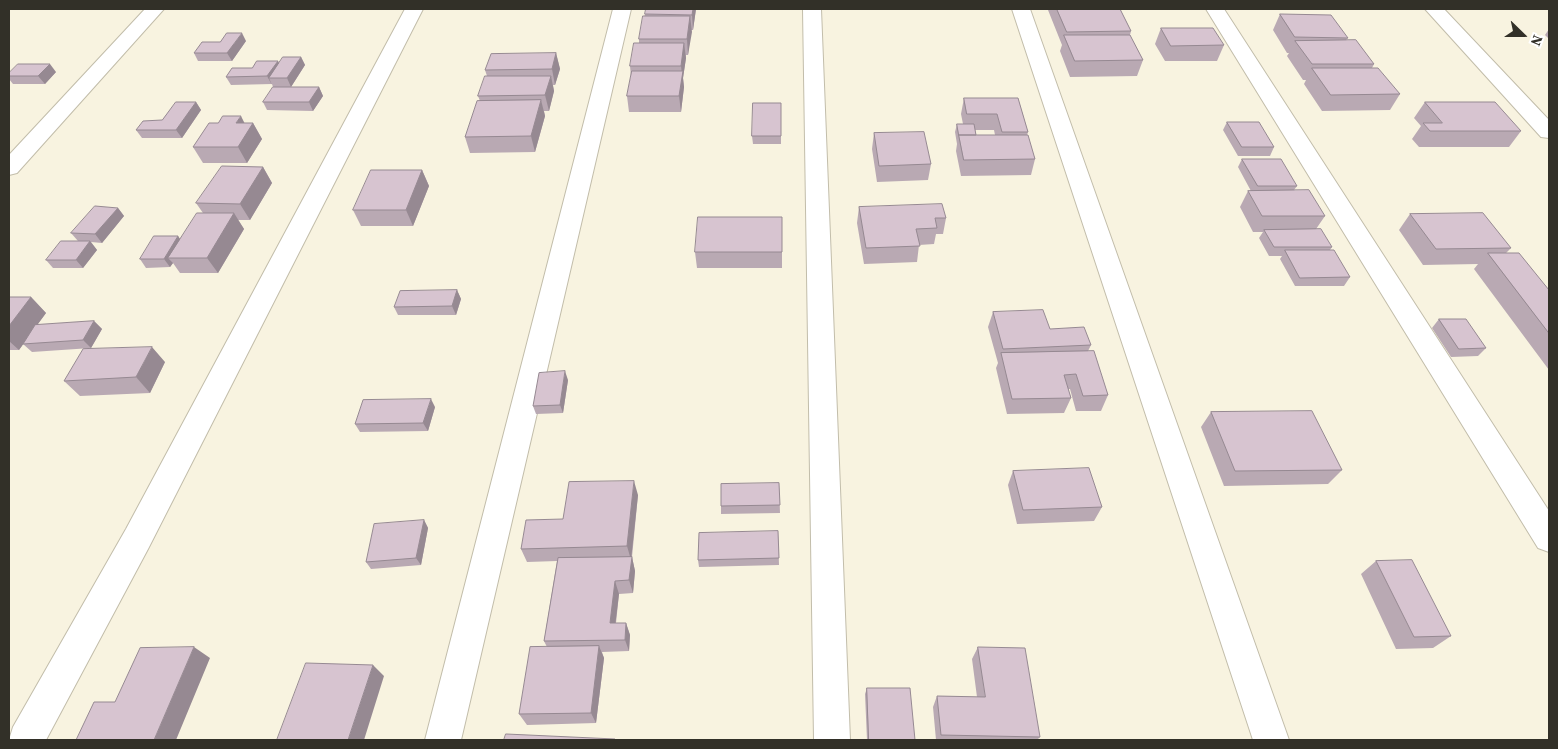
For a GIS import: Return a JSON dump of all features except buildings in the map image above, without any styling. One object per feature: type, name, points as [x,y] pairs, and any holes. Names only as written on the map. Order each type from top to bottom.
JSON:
[{"type":"street","points":[[9,168],[155,9]]},
{"type":"street","points":[[26,740],[137,539],[414,9]]},
{"type":"street","points":[[444,740],[622,9]]},
{"type":"street","points":[[812,9],[832,740]]},
{"type":"street","points":[[1021,9],[1271,740]]},
{"type":"street","points":[[1215,9],[1549,538]]},
{"type":"street","points":[[1434,9],[1549,132]]}]
